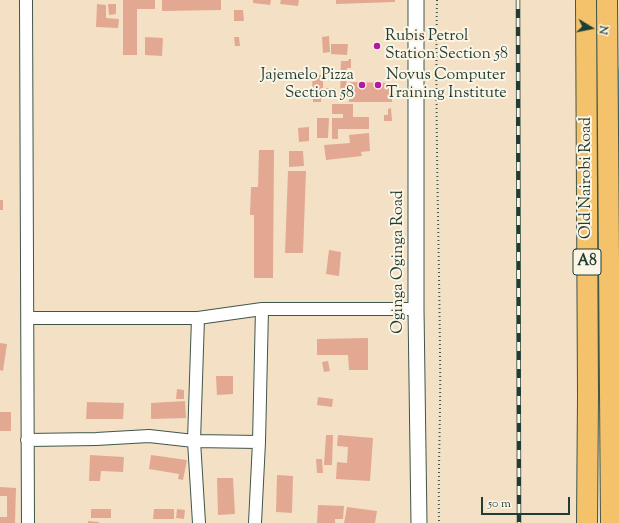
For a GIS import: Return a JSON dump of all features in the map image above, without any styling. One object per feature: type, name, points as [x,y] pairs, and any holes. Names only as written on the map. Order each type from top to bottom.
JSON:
[{"type":"highway","name":"Old Nairobi Road","points":[[586,0],[588,396],[587,523]]},
{"type":"highway","name":"Old Nairobi Road","points":[[607,0],[611,523]]},
{"type":"street","points":[[26,0],[28,523]]},
{"type":"street","name":"Oginga Oginga Road","points":[[416,0],[416,309],[419,523]]},
{"type":"street","points":[[28,318],[198,318],[262,309],[416,309]]},
{"type":"street","points":[[255,523],[259,442],[262,309]]},
{"type":"street","points":[[198,318],[194,441],[199,523]]},
{"type":"street","points":[[27,440],[96,439],[149,436],[194,441],[259,442]]},
{"type":"path","points":[[437,0],[440,355],[439,523]]},
{"type":"building","points":[[123,0],[155,0],[155,9],[137,9],[137,55],[123,55]]},
{"type":"building","points":[[162,0],[221,0],[221,10],[162,11]]},
{"type":"building","points":[[253,0],[271,0],[270,5],[253,3]]},
{"type":"building","points":[[281,0],[299,0],[298,6],[280,4]]},
{"type":"building","points":[[336,0],[395,0],[395,2],[336,4]]},
{"type":"building","points":[[97,4],[106,5],[106,18],[119,19],[118,28],[96,27]]},
{"type":"building","points":[[108,4],[116,4],[116,14],[109,15]]},
{"type":"building","points":[[234,10],[243,10],[244,21],[234,21]]},
{"type":"building","points":[[329,36],[330,52],[323,53],[322,37]]},
{"type":"building","points":[[145,37],[163,38],[162,56],[145,55]]},
{"type":"building","points":[[234,37],[239,37],[240,46],[235,46]]},
{"type":"building","points":[[331,44],[348,44],[347,55],[331,54]]},
{"type":"building","points":[[351,59],[351,68],[347,68],[346,98],[340,98],[341,61],[348,61]]},
{"type":"building","points":[[312,75],[323,75],[323,88],[336,88],[336,96],[321,96],[321,102],[313,102]]},
{"type":"building","points":[[350,82],[392,83],[392,102],[349,102]]},
{"type":"building","points":[[332,104],[353,104],[353,117],[369,117],[369,129],[338,129],[338,139],[332,139],[332,118],[343,118],[343,114],[332,114]]},
{"type":"building","points":[[391,108],[392,121],[384,121],[384,115],[388,115],[388,109]]},
{"type":"building","points":[[317,118],[329,118],[328,138],[317,138]]},
{"type":"building","points":[[309,127],[309,141],[299,142],[298,128]]},
{"type":"building","points":[[369,133],[370,151],[361,152],[362,156],[326,160],[324,145],[350,143],[349,135]]},
{"type":"building","points":[[259,150],[274,150],[273,278],[254,278],[254,215],[250,215],[251,187],[258,187]]},
{"type":"building","points":[[289,151],[303,151],[304,166],[289,167]]},
{"type":"building","points":[[288,171],[306,171],[303,253],[285,253]]},
{"type":"building","points":[[0,200],[3,200],[3,210],[0,210]]},
{"type":"building","points":[[329,250],[341,252],[339,276],[326,274]]},
{"type":"building","points":[[368,338],[368,370],[349,370],[348,355],[317,355],[317,339]]},
{"type":"building","points":[[0,343],[7,344],[3,371],[0,370]]},
{"type":"building","points":[[328,361],[330,371],[324,372],[322,362]]},
{"type":"building","points":[[216,376],[233,376],[233,394],[217,395]]},
{"type":"building","points":[[177,389],[184,390],[184,399],[176,399]]},
{"type":"building","points":[[318,397],[333,399],[332,407],[317,405]]},
{"type":"building","points":[[185,401],[186,418],[151,419],[151,403]]},
{"type":"building","points":[[87,402],[124,403],[123,419],[86,419]]},
{"type":"building","points":[[0,412],[11,412],[11,431],[0,431]]},
{"type":"building","points":[[326,435],[333,435],[332,465],[324,465]]},
{"type":"building","points":[[338,435],[373,438],[370,481],[336,479],[337,462],[347,463],[348,447],[337,446]]},
{"type":"building","points":[[90,455],[124,457],[123,472],[101,471],[100,481],[89,481]]},
{"type":"building","points":[[151,455],[187,460],[183,480],[178,479],[179,474],[149,469]]},
{"type":"building","points":[[316,459],[322,459],[323,473],[317,473]]},
{"type":"building","points":[[277,475],[293,476],[292,513],[276,512]]},
{"type":"building","points":[[217,478],[233,478],[235,514],[218,515]]},
{"type":"building","points":[[0,487],[16,488],[15,523],[0,523],[0,517],[7,517],[7,496],[0,496]]},
{"type":"building","points":[[318,505],[344,506],[343,519],[335,519],[335,523],[317,523]]},
{"type":"building","points":[[347,507],[377,511],[375,523],[344,523]]},
{"type":"building","points":[[91,509],[111,509],[111,518],[91,518]]},
{"type":"building","points":[[154,509],[174,509],[174,519],[153,519]]},
{"type":"building","points":[[177,509],[185,510],[184,519],[176,518]]},
{"type":"building","points":[[88,521],[99,522],[99,523],[88,523]]},
{"type":"waterway","points":[[617,69],[618,122]]},
{"type":"railway","points":[[518,0],[519,523]]},
{"type":"place","name":"Rubis Petrol Station Section 58","points":[[377,46]]},
{"type":"place","name":"Jajemelo Pizza Section 58","points":[[362,85]]},
{"type":"place","name":"Novus Computer Training Institute","points":[[378,85]]}]
